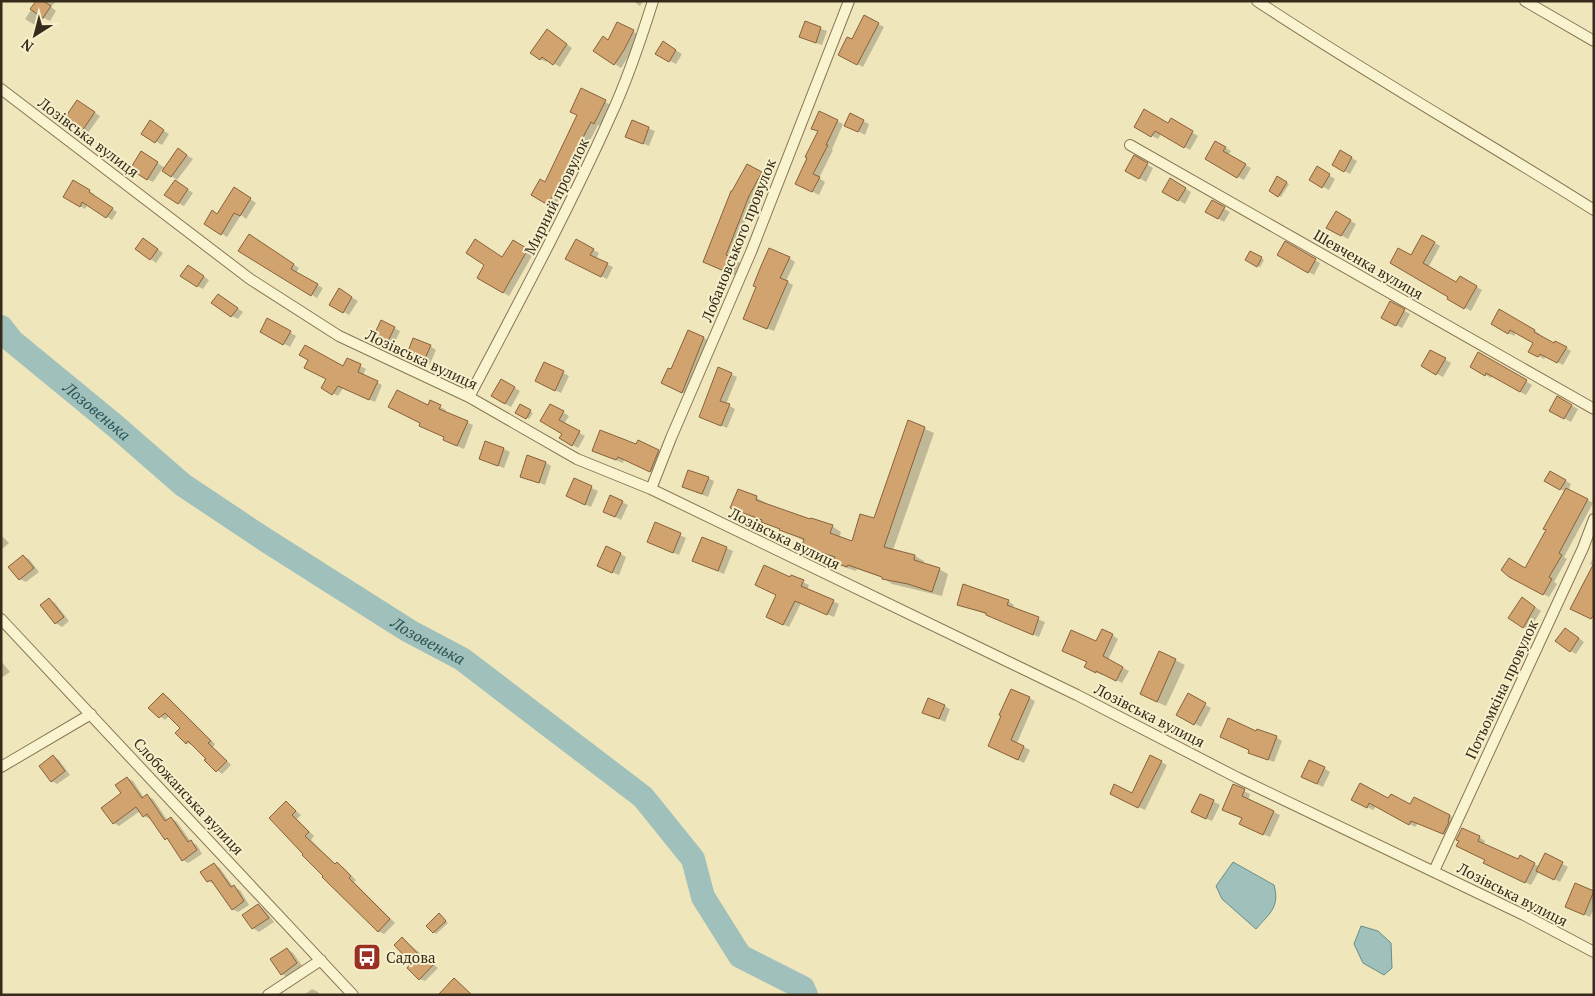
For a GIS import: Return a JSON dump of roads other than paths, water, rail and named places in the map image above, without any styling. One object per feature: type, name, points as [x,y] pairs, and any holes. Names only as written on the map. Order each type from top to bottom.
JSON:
[{"type":"street","name":"Мирний провулок","points":[[469,397],[535,273],[612,114],[653,1]]},
{"type":"street","name":"Лобановського провулок","points":[[651,489],[751,252],[849,1]]},
{"type":"street","points":[[1257,1],[1314,39],[1511,157],[1594,210]]},
{"type":"street","points":[[1525,1],[1594,41]]},
{"type":"street","name":"Лозівська вулиця","points":[[1,89],[250,279],[339,336],[469,397],[576,459],[651,489],[1077,694],[1238,778],[1524,914],[1594,952]]},
{"type":"street","name":"Шевченка вулиця","points":[[1130,145],[1594,409]]},
{"type":"street","name":"Потьомкіна провулок","points":[[1434,871],[1583,548],[1594,519]]},
{"type":"street","name":"Слобожанська вулиця","points":[[1,619],[354,995]]},
{"type":"street","points":[[1,767],[92,714]]},
{"type":"street","points":[[268,995],[321,960]]},
{"type":"water","points":[[1233,862],[1274,885],[1276,893],[1275,904],[1256,929],[1222,899],[1216,886]]},
{"type":"water","points":[[1361,926],[1378,931],[1391,943],[1392,968],[1384,975],[1363,963],[1354,944]]},
{"type":"waterway","name":"Лозовенька","points":[[1,327],[12,341],[113,424],[183,485],[409,631],[462,659],[643,797],[693,859],[703,897],[740,956],[803,988],[806,995]]},
{"type":"place","name":"Садова","points":[[367,957]]}]
